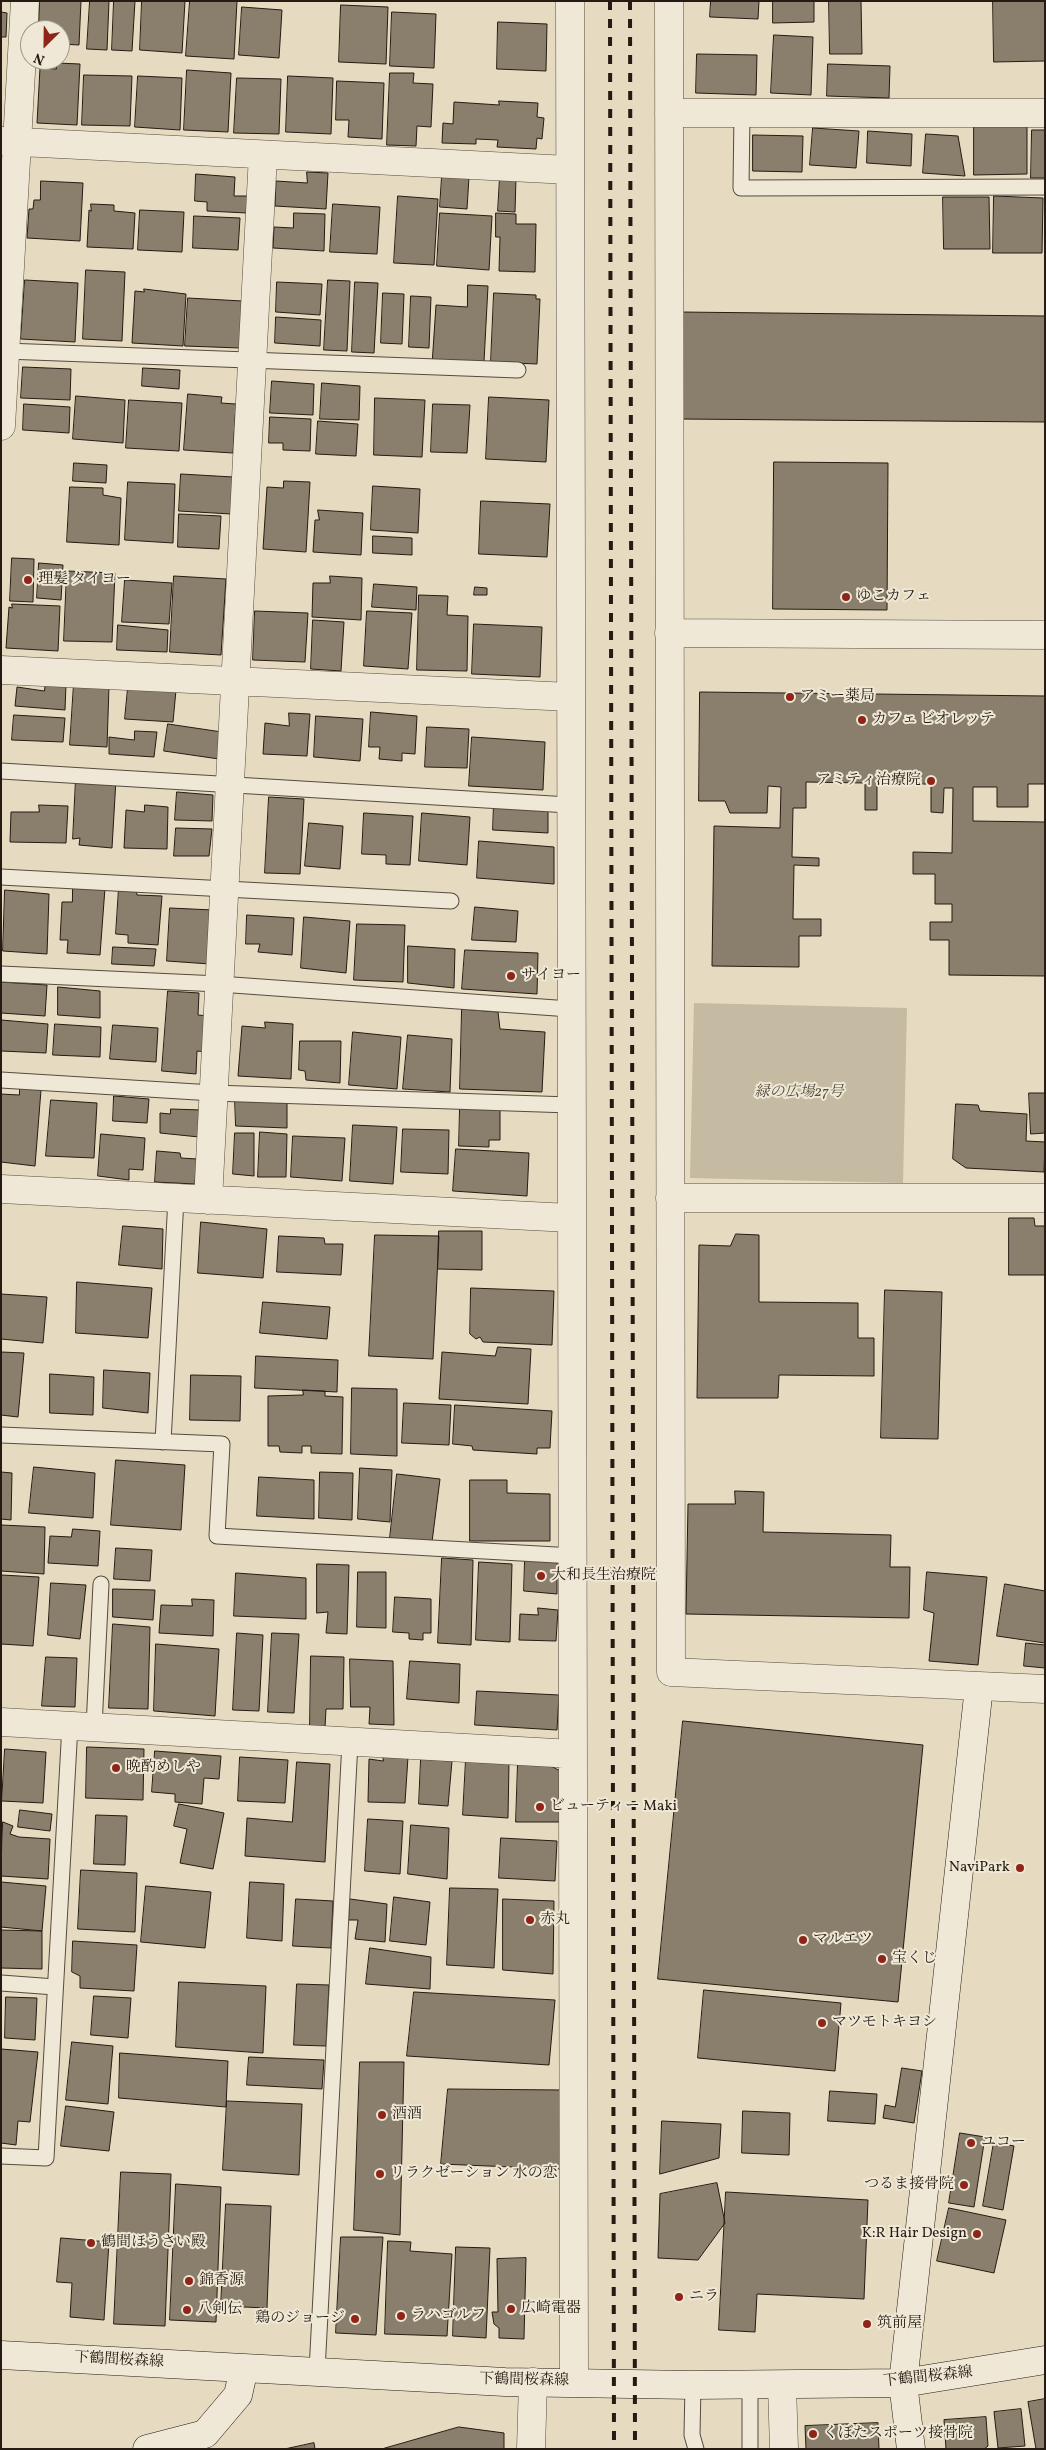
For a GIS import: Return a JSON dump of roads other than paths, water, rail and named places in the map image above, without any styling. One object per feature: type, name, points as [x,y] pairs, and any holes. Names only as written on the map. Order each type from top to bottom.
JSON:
[{"type":"street","points":[[1,426],[5,352],[9,142],[25,1]]},
{"type":"street","points":[[570,1],[569,805],[570,1218],[574,1556],[574,2382]]},
{"type":"street","points":[[669,1],[671,1672],[1045,1690]]},
{"type":"street","points":[[669,113],[1045,113]]},
{"type":"street","points":[[9,142],[569,170]]},
{"type":"street","points":[[208,1200],[263,155]]},
{"type":"street","points":[[669,633],[1045,635]]},
{"type":"street","points":[[1,670],[570,697]]},
{"type":"street","points":[[1,1189],[570,1218]]},
{"type":"street","points":[[670,1198],[1045,1198]]},
{"type":"street","points":[[910,2449],[903,2383],[979,1687]]},
{"type":"street","points":[[1,1722],[573,1754]]},
{"type":"street","name":"下鶴間桜森線","points":[[1,2355],[533,2382],[693,2385],[903,2383],[1045,2360]]},
{"type":"street","points":[[146,2449],[205,2434],[238,2395],[244,2368]]},
{"type":"street","points":[[531,2449],[533,2382]]},
{"type":"street","points":[[782,2385],[784,2449]]},
{"type":"lane","points":[[742,112],[741,188],[1045,187]]},
{"type":"lane","points":[[5,352],[518,370]]},
{"type":"lane","points":[[1,771],[569,805]]},
{"type":"lane","points":[[1,877],[451,901]]},
{"type":"lane","points":[[1,974],[219,984],[570,1009]]},
{"type":"lane","points":[[1,1080],[213,1093],[570,1105]]},
{"type":"lane","points":[[162,1442],[176,1198]]},
{"type":"lane","points":[[1,1435],[222,1444],[217,1536],[574,1556]]},
{"type":"lane","points":[[1,2156],[46,2158],[55,1986],[82,1726],[101,1584]]},
{"type":"lane","points":[[317,2371],[350,1742]]},
{"type":"lane","points":[[1,1983],[55,1986]]},
{"type":"lane","points":[[693,2385],[694,2444]]},
{"type":"lane","points":[[750,2385],[750,2449]]},
{"type":"railway","points":[[610,1],[614,2449]]},
{"type":"railway","points":[[630,1],[635,2449]]},
{"type":"place","name":"理髪 タイヨー","points":[[28,580]]},
{"type":"place","name":"ゆこカフェ","points":[[846,597]]},
{"type":"place","name":"アミー薬局","points":[[790,697]]},
{"type":"place","name":"カフェ ビオレッテ","points":[[862,720]]},
{"type":"place","name":"アミティ治療院","points":[[931,781]]},
{"type":"place","name":"サイヨー","points":[[511,976]]},
{"type":"place","name":"大和長生治療院","points":[[541,1576]]},
{"type":"place","name":"晩酌めしや","points":[[116,1768]]},
{"type":"place","name":"ビューティー Maki","points":[[540,1807]]},
{"type":"place","name":"NaviPark","points":[[1020,1868]]},
{"type":"place","name":"赤丸","points":[[530,1920]]},
{"type":"place","name":"マルエツ","points":[[803,1940]]},
{"type":"place","name":"宝くじ","points":[[882,1959]]},
{"type":"place","name":"マツモトキヨシ","points":[[822,2023]]},
{"type":"place","name":"酒酒","points":[[382,2115]]},
{"type":"place","name":"ユコー","points":[[971,2143]]},
{"type":"place","name":"リラクゼーション 水の恋","points":[[380,2174]]},
{"type":"place","name":"つるま接骨院","points":[[964,2185]]},
{"type":"place","name":"K:R Hair Design","points":[[977,2234]]},
{"type":"place","name":"鶴間ほうさい殿","points":[[91,2243]]},
{"type":"place","name":"錦香源","points":[[189,2281]]},
{"type":"place","name":"ニラ","points":[[679,2297]]},
{"type":"place","name":"広崎電器","points":[[511,2309]]},
{"type":"place","name":"八剣伝","points":[[187,2310]]},
{"type":"place","name":"ラハゴルフ","points":[[401,2316]]},
{"type":"place","name":"鶏のジョージ","points":[[355,2319]]},
{"type":"place","name":"筑前屋","points":[[867,2324]]},
{"type":"place","name":"くぼたスポーツ接骨院","points":[[813,2434]]},
{"type":"park label","name":"緑の広場27号","points":[[799,1093]]}]
